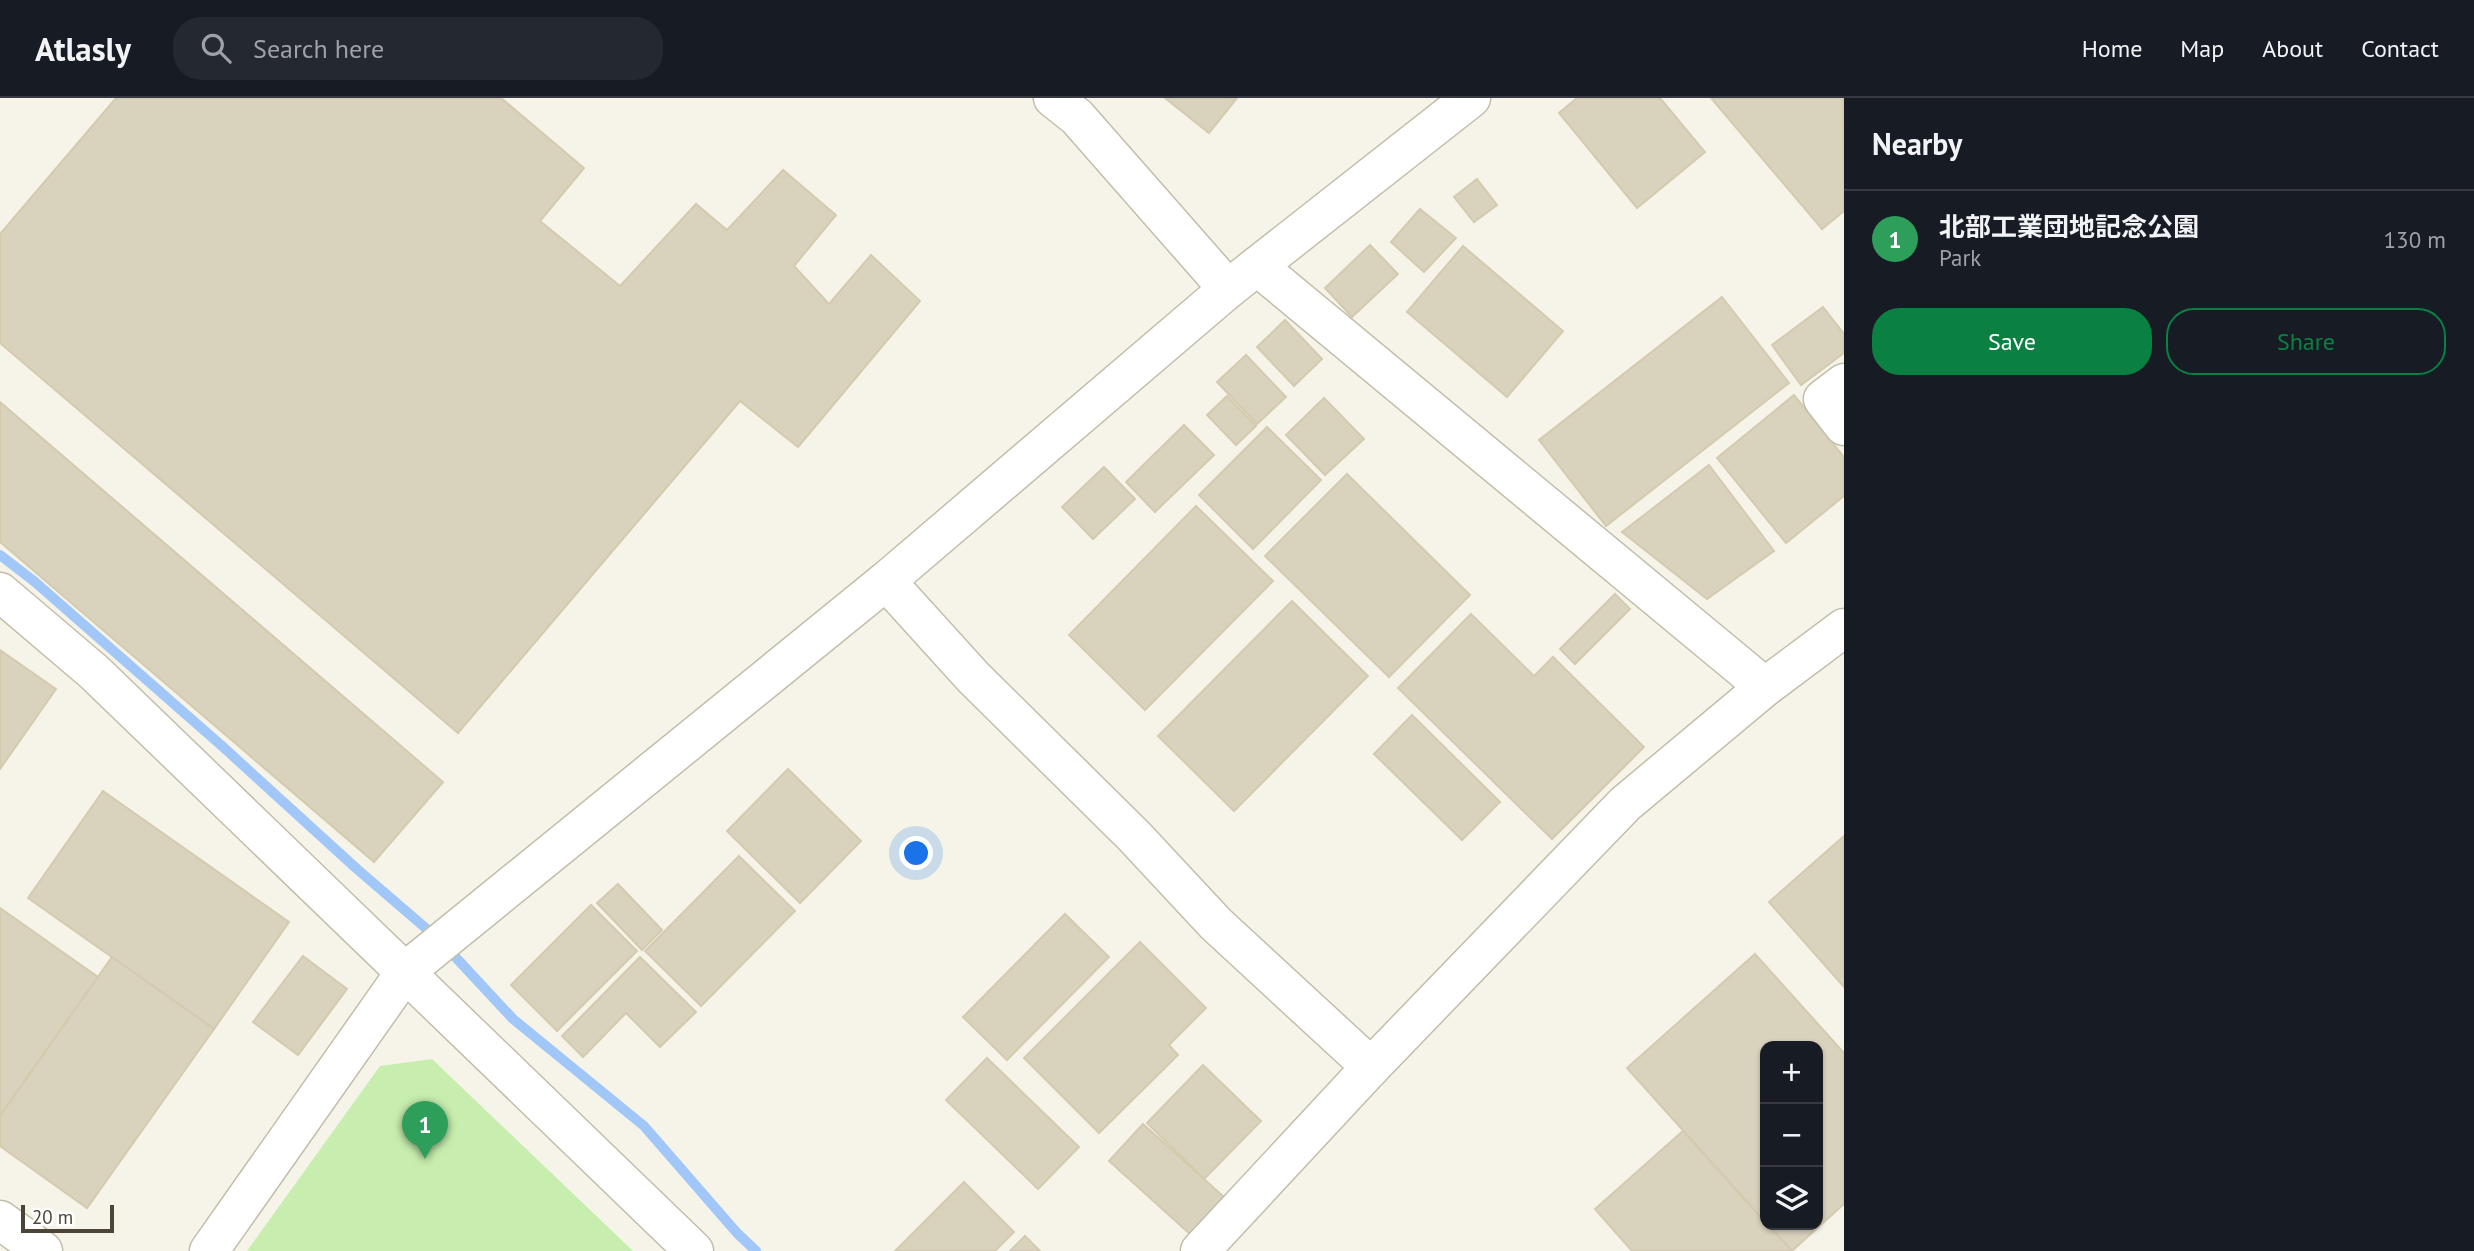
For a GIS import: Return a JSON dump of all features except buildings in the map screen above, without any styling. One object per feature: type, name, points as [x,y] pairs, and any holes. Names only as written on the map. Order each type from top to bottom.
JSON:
[{"type":"street","points":[[1053,98],[1077,117],[1228,289]]},
{"type":"street","points":[[209,1251],[406,971],[886,581],[1228,289],[1471,98]]},
{"type":"street","points":[[1257,266],[1765,687]]},
{"type":"street","points":[[1844,383],[1823,400],[1844,426]]},
{"type":"street","points":[[886,581],[972,677],[1134,836],[1216,924],[1371,1067]]},
{"type":"street","points":[[0,592],[94,672],[694,1251]]},
{"type":"street","points":[[1200,1251],[1371,1067],[1625,804],[1765,687],[1844,628]]},
{"type":"street","points":[[0,1220],[43,1251]]},
{"type":"green space","points":[[432,1059],[633,1251],[247,1251],[380,1066]]},
{"type":"waterway","points":[[0,555],[35,582],[436,937]]},
{"type":"waterway","points":[[447,948],[513,1019],[644,1126],[737,1233],[756,1251]]},
{"type":"place","name":"北部工業団地記念公園","points":[[425,1159]]}]
